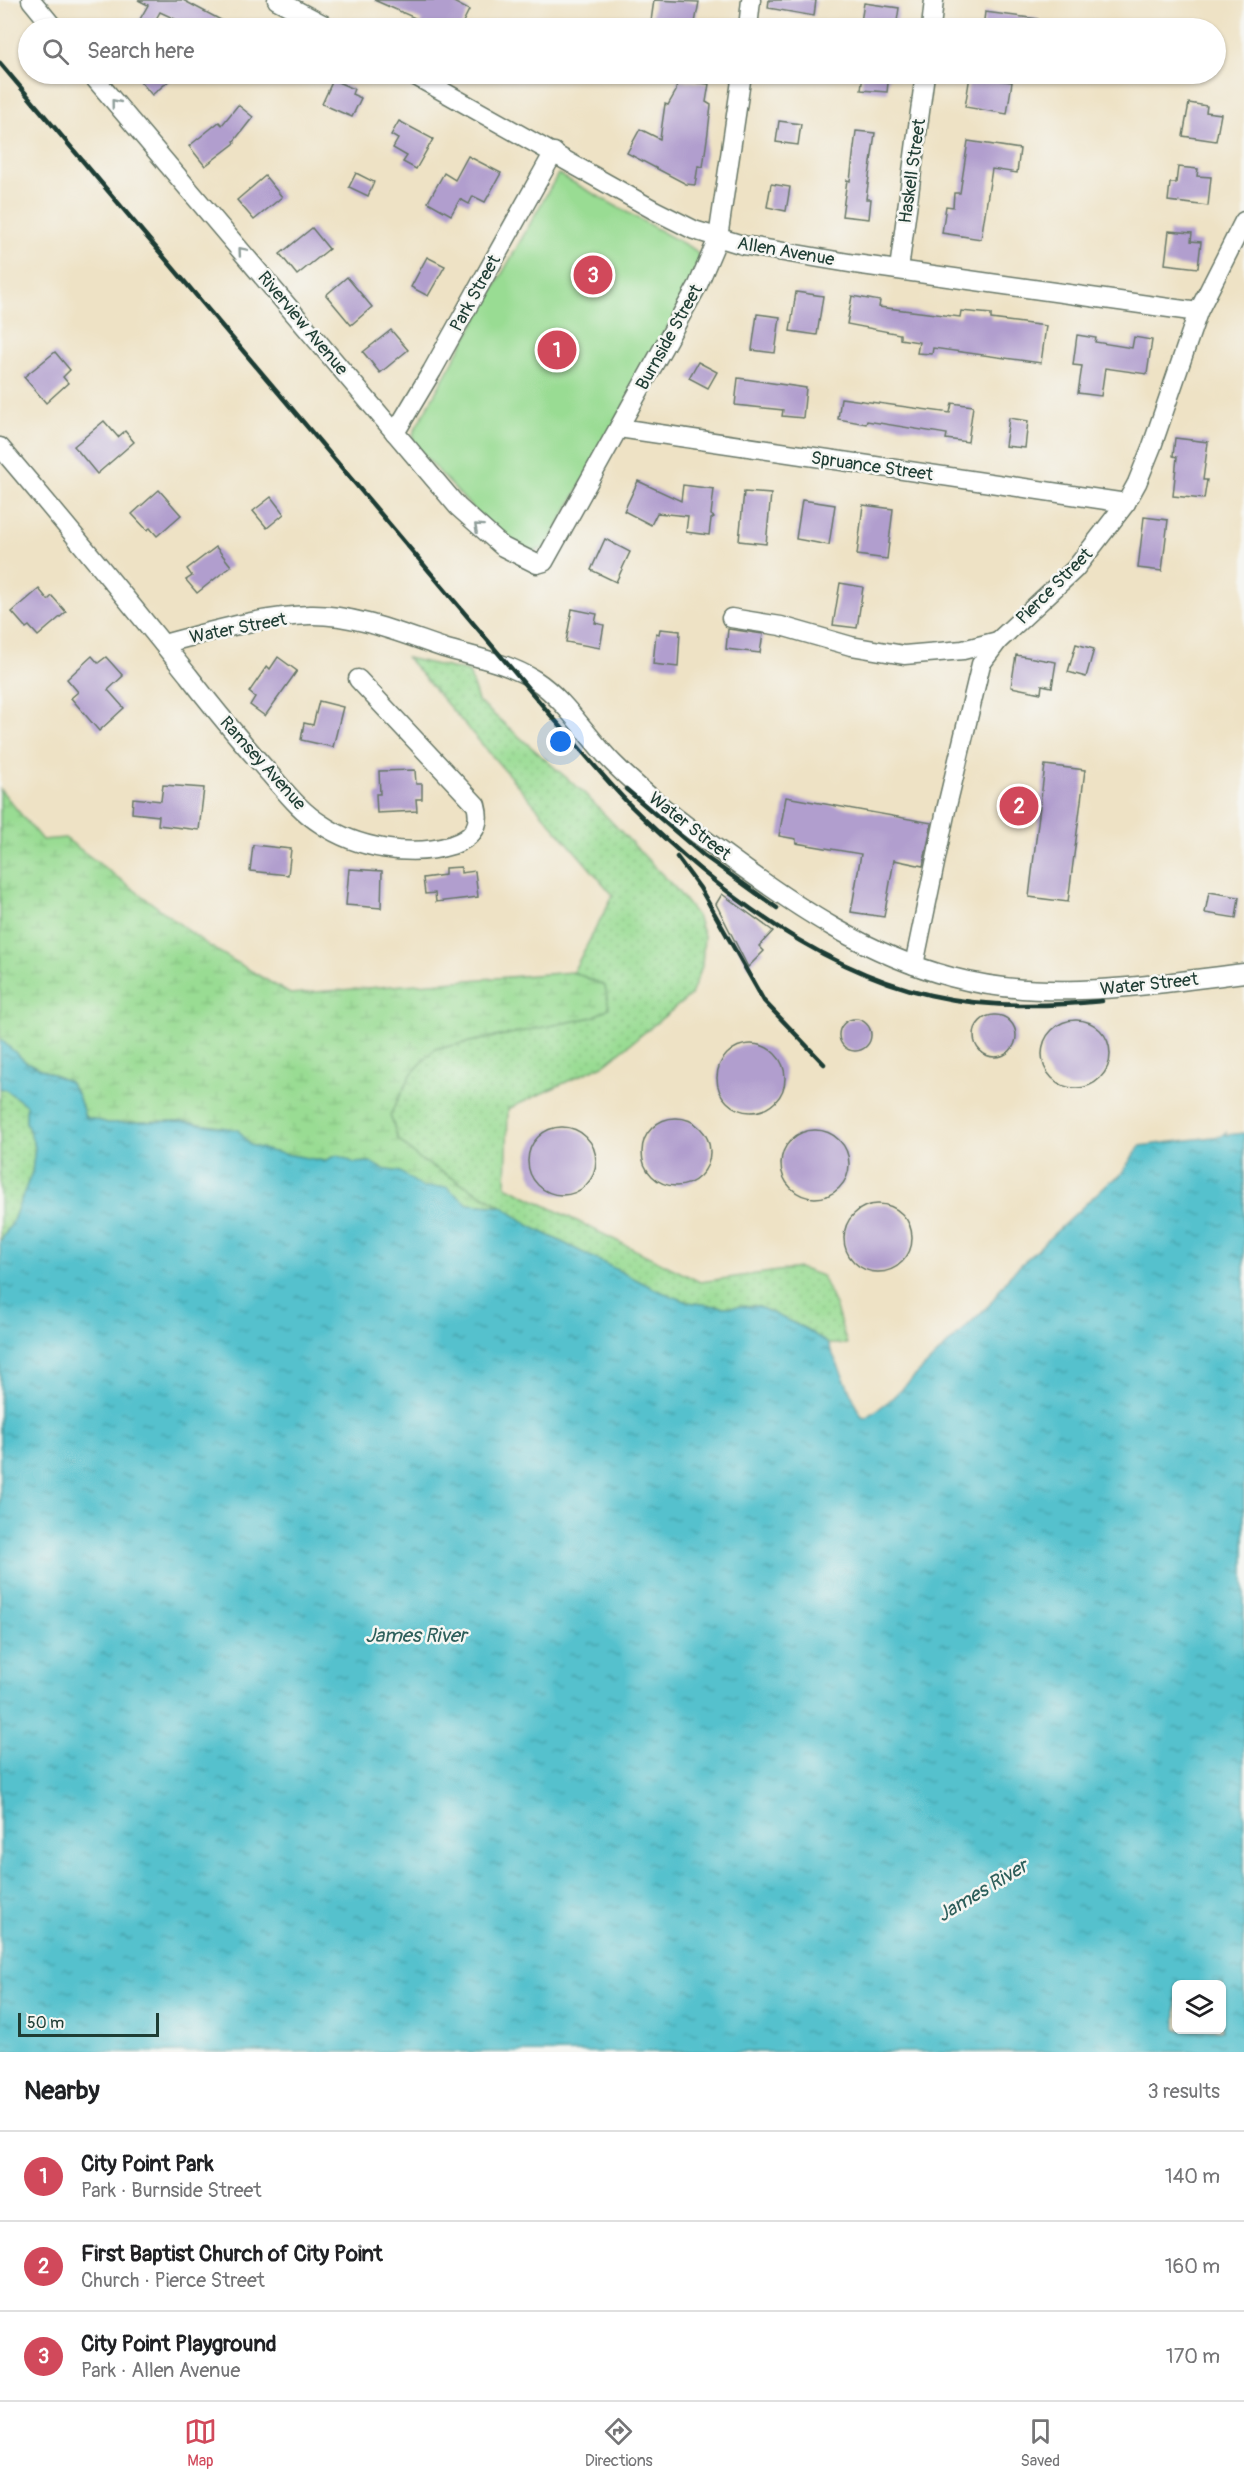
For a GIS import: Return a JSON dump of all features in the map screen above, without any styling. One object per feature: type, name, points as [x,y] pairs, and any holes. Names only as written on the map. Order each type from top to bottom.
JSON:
[{"type":"street","points":[[31,0],[46,18]]},
{"type":"street","points":[[277,0],[311,18]]},
{"type":"street","points":[[749,18],[751,0]]},
{"type":"street","points":[[932,18],[934,0]]},
{"type":"street","name":"Riverview Avenue","points":[[99,84],[395,433],[478,527],[503,548],[526,561]]},
{"type":"street","name":"Allen Avenue","points":[[430,84],[654,210],[694,230],[718,238],[743,245],[1198,312]]},
{"type":"street","name":"Burnside Street","points":[[526,561],[537,564],[544,562],[698,285],[718,238],[741,84]]},
{"type":"street","name":"Haskell Street","points":[[899,269],[924,84]]},
{"type":"street","name":"Park Street","points":[[395,433],[554,152]]},
{"type":"street","name":"Pierce Street","points":[[914,965],[946,810],[981,664],[998,641],[1075,569],[1126,503],[1152,446],[1198,312],[1244,221]]},
{"type":"street","name":"Spruance Street","points":[[619,428],[1126,503]]},
{"type":"street","name":"Ramsey Avenue","points":[[0,447],[86,548],[226,724],[300,808],[320,824],[342,836],[366,844],[424,850],[466,840],[478,823],[476,805],[358,679]]},
{"type":"street","name":"Water Street","points":[[163,644],[283,618],[311,615],[363,623],[512,668],[536,681],[553,696],[613,764],[696,834],[813,916],[868,946],[914,965],[952,977],[995,986],[1048,991],[1120,988],[1244,973]]},
{"type":"street","points":[[731,618],[770,623],[851,646],[904,655],[963,650],[998,641]]},
{"type":"green space","points":[[558,174],[695,250],[701,259],[700,269],[546,548],[524,553],[475,511],[412,442],[414,431]]},
{"type":"green space","points":[[407,658],[469,672],[478,701],[584,793],[676,889],[697,916],[704,936],[702,966],[691,995],[605,1064],[508,1109],[506,1186],[700,1282],[799,1268],[822,1276],[835,1305],[847,1344],[828,1344],[806,1329],[757,1306],[723,1307],[688,1302],[659,1291],[530,1226],[503,1207],[419,1159],[398,1139],[390,1115],[412,1073],[435,1049],[593,1017],[605,986],[573,972],[613,895]]},
{"type":"green space","points":[[0,789],[42,840],[65,838],[209,946],[290,994],[573,972],[605,986],[609,1008],[593,1017],[435,1049],[412,1073],[390,1115],[398,1139],[419,1159],[503,1207],[468,1204],[446,1188],[422,1187],[400,1172],[382,1169],[370,1162],[354,1163],[338,1155],[324,1161],[269,1151],[250,1145],[238,1131],[233,1129],[179,1121],[108,1123],[85,1117],[78,1095],[69,1082],[26,1062],[0,1039]]},
{"type":"green space","points":[[0,1088],[26,1105],[26,1122],[35,1147],[32,1172],[12,1223],[0,1242]]},
{"type":"water","name":"James River","points":[[0,1039],[26,1062],[69,1082],[78,1095],[85,1117],[108,1123],[179,1121],[238,1130],[250,1145],[269,1151],[324,1161],[338,1155],[354,1163],[370,1162],[382,1169],[400,1172],[422,1187],[446,1187],[468,1204],[503,1207],[530,1226],[659,1291],[688,1302],[723,1307],[757,1306],[806,1329],[828,1344],[862,1417],[866,1418],[889,1401],[990,1304],[1010,1275],[1109,1182],[1119,1177],[1140,1146],[1221,1136],[1226,1132],[1226,1135],[1244,1133],[1244,2052],[0,2052],[0,1242],[12,1223],[32,1172],[35,1147],[26,1122],[26,1105],[0,1088]]},
{"type":"building","points":[[138,0],[183,0],[217,18],[173,18],[160,12],[157,18],[141,18],[148,5]]},
{"type":"building","points":[[374,0],[450,0],[469,10],[465,18],[415,18]]},
{"type":"building","points":[[654,0],[699,2],[696,18],[651,18]]},
{"type":"building","points":[[769,0],[816,0],[814,16],[768,8]]},
{"type":"building","points":[[864,3],[899,8],[898,18],[862,18]]},
{"type":"building","points":[[985,12],[1030,18],[984,18]]},
{"type":"building","points":[[143,84],[165,84],[152,95]]},
{"type":"building","points":[[331,84],[342,84],[354,89],[352,94],[361,98],[352,117],[322,104]]},
{"type":"building","points":[[677,84],[709,84],[706,102],[711,105],[708,132],[703,167],[698,166],[695,185],[686,184],[627,153],[640,129],[660,139],[665,104],[668,105],[676,91]]},
{"type":"building","points":[[862,84],[888,84],[887,92],[861,90]]},
{"type":"building","points":[[969,84],[1012,84],[1007,114],[965,107]]},
{"type":"building","points":[[1189,103],[1207,106],[1206,112],[1221,114],[1216,141],[1183,136]]},
{"type":"building","points":[[238,105],[253,117],[234,141],[235,143],[205,166],[189,146],[219,122],[222,125]]},
{"type":"building","points":[[399,121],[433,139],[416,169],[403,162],[407,156],[393,148],[398,139],[391,135]]},
{"type":"building","points":[[779,121],[801,124],[798,145],[776,142]]},
{"type":"building","points":[[856,131],[875,133],[866,199],[871,199],[869,219],[842,216],[847,180],[850,181]]},
{"type":"building","points":[[968,141],[1020,149],[1017,173],[992,169],[981,239],[942,233],[946,206],[953,207],[954,193],[960,193]]},
{"type":"building","points":[[468,156],[501,173],[485,202],[473,196],[469,204],[460,199],[451,215],[428,202],[444,173],[455,180]]},
{"type":"building","points":[[1178,167],[1198,169],[1197,176],[1211,177],[1208,206],[1168,201],[1170,183],[1176,183]]},
{"type":"building","points":[[356,173],[374,182],[368,196],[349,187]]},
{"type":"building","points":[[265,176],[282,197],[254,220],[237,200]]},
{"type":"building","points":[[771,184],[790,187],[786,211],[767,207]]},
{"type":"building","points":[[312,228],[329,249],[297,275],[280,254]]},
{"type":"building","points":[[1169,231],[1192,233],[1191,241],[1201,242],[1198,268],[1165,264]]},
{"type":"building","points":[[427,257],[445,266],[428,296],[411,287]]},
{"type":"building","points":[[347,277],[372,307],[351,325],[326,295]]},
{"type":"building","points":[[796,292],[823,296],[817,335],[790,331]]},
{"type":"building","points":[[852,296],[880,301],[879,307],[960,317],[961,311],[991,314],[991,319],[1046,326],[1041,363],[933,348],[932,354],[917,353],[919,342],[900,339],[900,334],[847,324]]},
{"type":"building","points":[[757,314],[780,317],[775,353],[752,350]]},
{"type":"building","points":[[391,330],[408,350],[380,373],[363,352]]},
{"type":"building","points":[[1077,335],[1096,338],[1095,342],[1132,348],[1134,337],[1152,340],[1147,374],[1105,368],[1101,396],[1078,393],[1082,366],[1073,365]]},
{"type":"building","points":[[55,352],[70,370],[63,377],[68,383],[46,403],[24,377]]},
{"type":"building","points":[[698,362],[717,372],[708,388],[689,378]]},
{"type":"building","points":[[738,378],[806,388],[803,418],[782,416],[783,410],[735,405]]},
{"type":"building","points":[[841,398],[950,413],[952,403],[973,406],[968,442],[946,439],[947,434],[867,421],[866,424],[838,419]]},
{"type":"building","points":[[1009,418],[1028,421],[1025,448],[1005,446]]},
{"type":"building","points":[[104,421],[118,437],[125,431],[134,442],[97,474],[74,446]]},
{"type":"building","points":[[1175,438],[1208,442],[1203,480],[1207,480],[1204,499],[1173,496],[1177,457],[1173,456]]},
{"type":"building","points":[[638,481],[681,501],[683,485],[714,489],[711,515],[714,517],[711,519],[709,535],[686,532],[688,516],[657,513],[651,525],[624,511]]},
{"type":"building","points":[[159,490],[181,515],[157,536],[150,528],[147,530],[132,514]]},
{"type":"building","points":[[744,492],[771,494],[766,544],[739,541]]},
{"type":"building","points":[[271,497],[284,514],[267,528],[253,511]]},
{"type":"building","points":[[802,500],[835,505],[829,545],[796,539]]},
{"type":"building","points":[[863,505],[893,509],[887,559],[857,555]]},
{"type":"building","points":[[1144,517],[1168,520],[1162,571],[1138,568]]},
{"type":"building","points":[[605,539],[630,552],[616,582],[591,570]]},
{"type":"building","points":[[216,547],[231,566],[197,593],[186,580],[192,576],[187,569]]},
{"type":"building","points":[[840,583],[863,587],[857,628],[833,625]]},
{"type":"building","points":[[39,589],[48,600],[52,596],[66,612],[38,636],[29,626],[26,628],[12,612]]},
{"type":"building","points":[[572,609],[597,614],[595,623],[604,625],[600,648],[566,642]]},
{"type":"building","points":[[660,629],[680,631],[678,667],[653,664],[656,633],[659,634]]},
{"type":"building","points":[[728,629],[763,634],[760,653],[726,649]]},
{"type":"building","points":[[1076,644],[1094,649],[1086,677],[1068,672]]},
{"type":"building","points":[[1016,655],[1056,662],[1052,687],[1042,685],[1041,693],[1011,687]]},
{"type":"building","points":[[92,656],[98,663],[106,657],[123,676],[108,690],[124,708],[99,731],[71,698],[78,692],[67,679]]},
{"type":"building","points":[[278,657],[297,671],[265,716],[250,705],[255,697],[249,692],[267,666],[270,669]]},
{"type":"building","points":[[319,701],[343,707],[333,747],[301,740],[304,723],[313,725]]},
{"type":"building","points":[[1045,765],[1085,770],[1068,902],[1029,897]]},
{"type":"building","points":[[415,770],[416,784],[422,784],[422,799],[416,799],[417,811],[377,813],[376,794],[380,794],[379,771]]},
{"type":"building","points":[[163,785],[204,788],[199,830],[158,825],[159,816],[132,813],[133,798],[161,801]]},
{"type":"building","points":[[786,797],[932,823],[923,866],[894,860],[884,917],[851,912],[861,854],[796,843],[796,839],[779,836]]},
{"type":"building","points":[[253,845],[291,849],[288,875],[250,871]]},
{"type":"building","points":[[461,867],[461,873],[475,871],[478,897],[436,902],[435,893],[425,894],[423,878],[445,875],[445,868]]},
{"type":"building","points":[[349,869],[382,871],[381,908],[346,905]]},
{"type":"building","points":[[1209,892],[1239,897],[1236,918],[1205,913]]},
{"type":"building","points":[[722,894],[773,931],[759,946],[764,951],[748,967],[716,904]]},
{"type":"building","points":[[995,1015],[1003,1016],[1010,1021],[1015,1028],[1015,1044],[1010,1051],[1003,1056],[995,1057],[987,1056],[980,1051],[975,1044],[974,1036],[975,1028],[980,1021],[987,1016]]},
{"type":"building","points":[[855,1019],[866,1024],[871,1035],[866,1046],[855,1051],[844,1046],[839,1035],[844,1024]]},
{"type":"building","points":[[1083,1020],[1095,1026],[1104,1035],[1110,1047],[1108,1067],[1100,1078],[1083,1088],[1069,1088],[1052,1078],[1044,1067],[1042,1047],[1052,1030],[1063,1022]]},
{"type":"building","points":[[758,1044],[770,1050],[779,1059],[785,1071],[783,1091],[775,1102],[758,1112],[744,1112],[727,1102],[719,1091],[717,1071],[727,1054],[738,1046]]},
{"type":"building","points":[[676,1118],[689,1120],[700,1128],[708,1139],[710,1152],[708,1165],[700,1176],[689,1184],[676,1186],[663,1184],[652,1176],[644,1165],[642,1152],[644,1139],[652,1128],[663,1120]]},
{"type":"building","points":[[569,1127],[581,1133],[590,1142],[596,1154],[594,1174],[586,1185],[569,1195],[555,1195],[538,1185],[530,1174],[528,1154],[538,1137],[549,1129]]},
{"type":"building","points":[[822,1130],[834,1136],[843,1145],[849,1157],[847,1177],[839,1188],[822,1198],[808,1198],[791,1188],[783,1177],[781,1157],[791,1140],[802,1132]]},
{"type":"building","points":[[885,1204],[897,1210],[906,1219],[912,1231],[910,1251],[902,1262],[885,1272],[871,1272],[854,1262],[846,1251],[844,1231],[854,1214],[865,1206]]},
{"type":"railway","points":[[0,63],[591,762],[629,804],[694,865],[767,920],[805,944],[846,965],[887,982],[930,995],[994,1004],[1037,1005],[1102,1001]]},
{"type":"railway","points":[[626,789],[703,855],[777,908]]},
{"type":"railway","points":[[677,857],[700,888],[764,1001],[824,1064]]},
{"type":"place","name":"City Point Playground","points":[[593,275]]},
{"type":"place","name":"City Point Park","points":[[557,350]]},
{"type":"place","name":"First Baptist Church of City Point","points":[[1019,806]]}]
